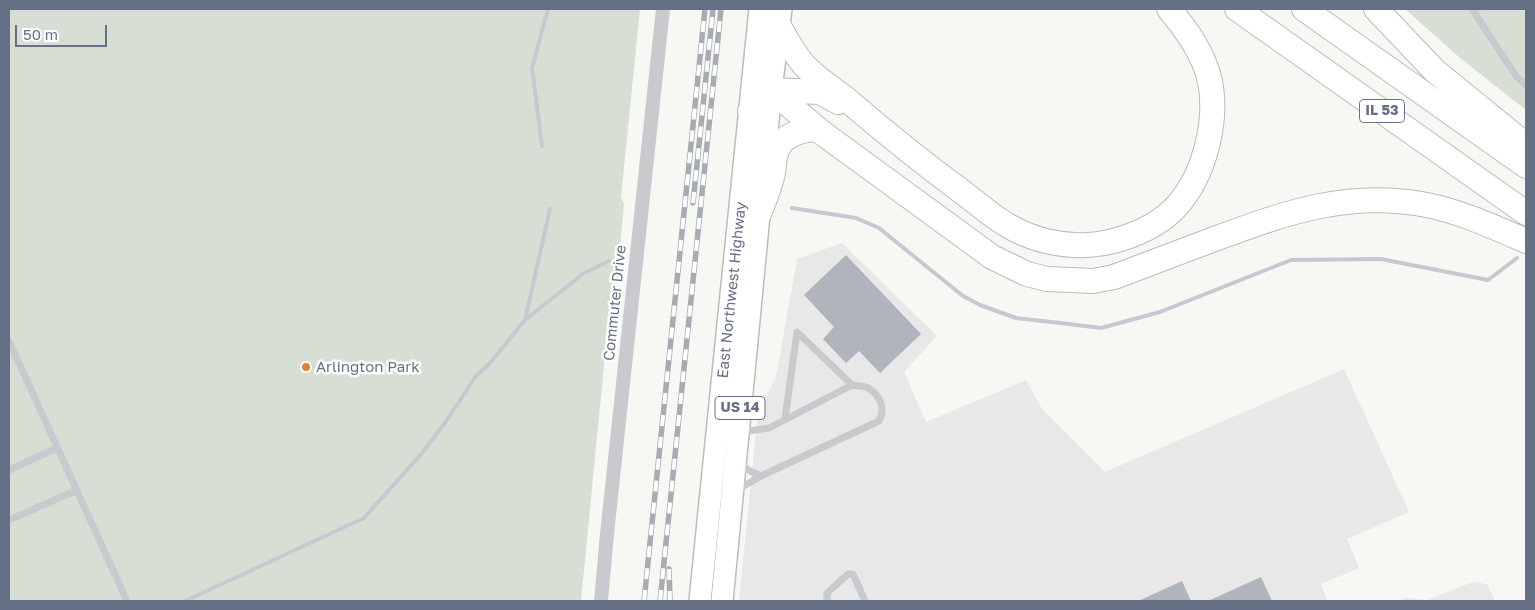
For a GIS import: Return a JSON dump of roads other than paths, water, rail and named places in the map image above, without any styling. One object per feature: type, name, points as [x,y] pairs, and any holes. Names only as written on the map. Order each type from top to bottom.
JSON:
[{"type":"highway","points":[[781,18],[805,66],[880,129],[1005,224],[1030,236],[1075,246],[1113,242],[1138,233],[1175,208],[1200,167],[1209,144],[1212,99],[1209,77],[1195,44],[1169,9]]},
{"type":"highway","name":"IL 53","points":[[1237,9],[1526,213]]},
{"type":"highway","name":"IL 53","points":[[1304,9],[1526,166]]},
{"type":"highway","points":[[1376,9],[1435,71],[1526,144]]},
{"type":"highway","points":[[757,50],[771,90],[817,129],[992,257],[1027,274],[1047,279],[1092,281],[1114,277],[1276,216],[1330,203],[1390,201],[1426,205],[1462,214],[1526,241]]},
{"type":"highway","points":[[750,111],[761,96],[771,90],[820,92],[880,129]]},
{"type":"highway","points":[[759,214],[773,173],[776,152],[782,141],[795,133],[817,129]]},
{"type":"main road","name":"East Northwest Highway","points":[[700,601],[760,9]]},
{"type":"main road","name":"East Northwest Highway","points":[[722,601],[771,90],[781,18]]},
{"type":"main road","points":[[719,420],[738,430]]},
{"type":"street","name":"Commuter Drive","points":[[601,601],[663,9]]},
{"type":"lane","points":[[1472,9],[1516,76],[1526,85]]},
{"type":"lane","points":[[732,493],[761,476],[879,420],[882,415],[882,406],[877,395],[867,388],[852,385],[797,332],[785,419]]},
{"type":"lane","points":[[9,341],[127,601]]},
{"type":"lane","points":[[738,430],[748,432],[769,428],[852,385]]},
{"type":"lane","points":[[9,470],[58,448]]},
{"type":"lane","points":[[736,459],[742,467],[761,476]]},
{"type":"lane","points":[[9,520],[77,490]]},
{"type":"lane","points":[[826,601],[827,593],[848,574],[853,574],[865,601]]},
{"type":"waterway","points":[[542,146],[532,68],[548,9]]},
{"type":"waterway","points":[[792,208],[856,218],[879,228],[963,296],[980,305],[1016,318],[1101,328],[1160,312],[1291,260],[1381,259],[1488,280],[1517,258]]},
{"type":"waterway","points":[[525,320],[550,209]]},
{"type":"waterway","points":[[185,601],[364,518],[422,453],[445,423],[476,376],[490,363],[525,320],[584,273],[609,261]]},
{"type":"railway","points":[[644,601],[705,9]]},
{"type":"railway","points":[[693,203],[713,9]]},
{"type":"railway","points":[[660,601],[721,9]]},
{"type":"railway","points":[[669,569],[670,601]]},
{"type":"place","name":"Arlington Park","points":[[306,367]]}]
